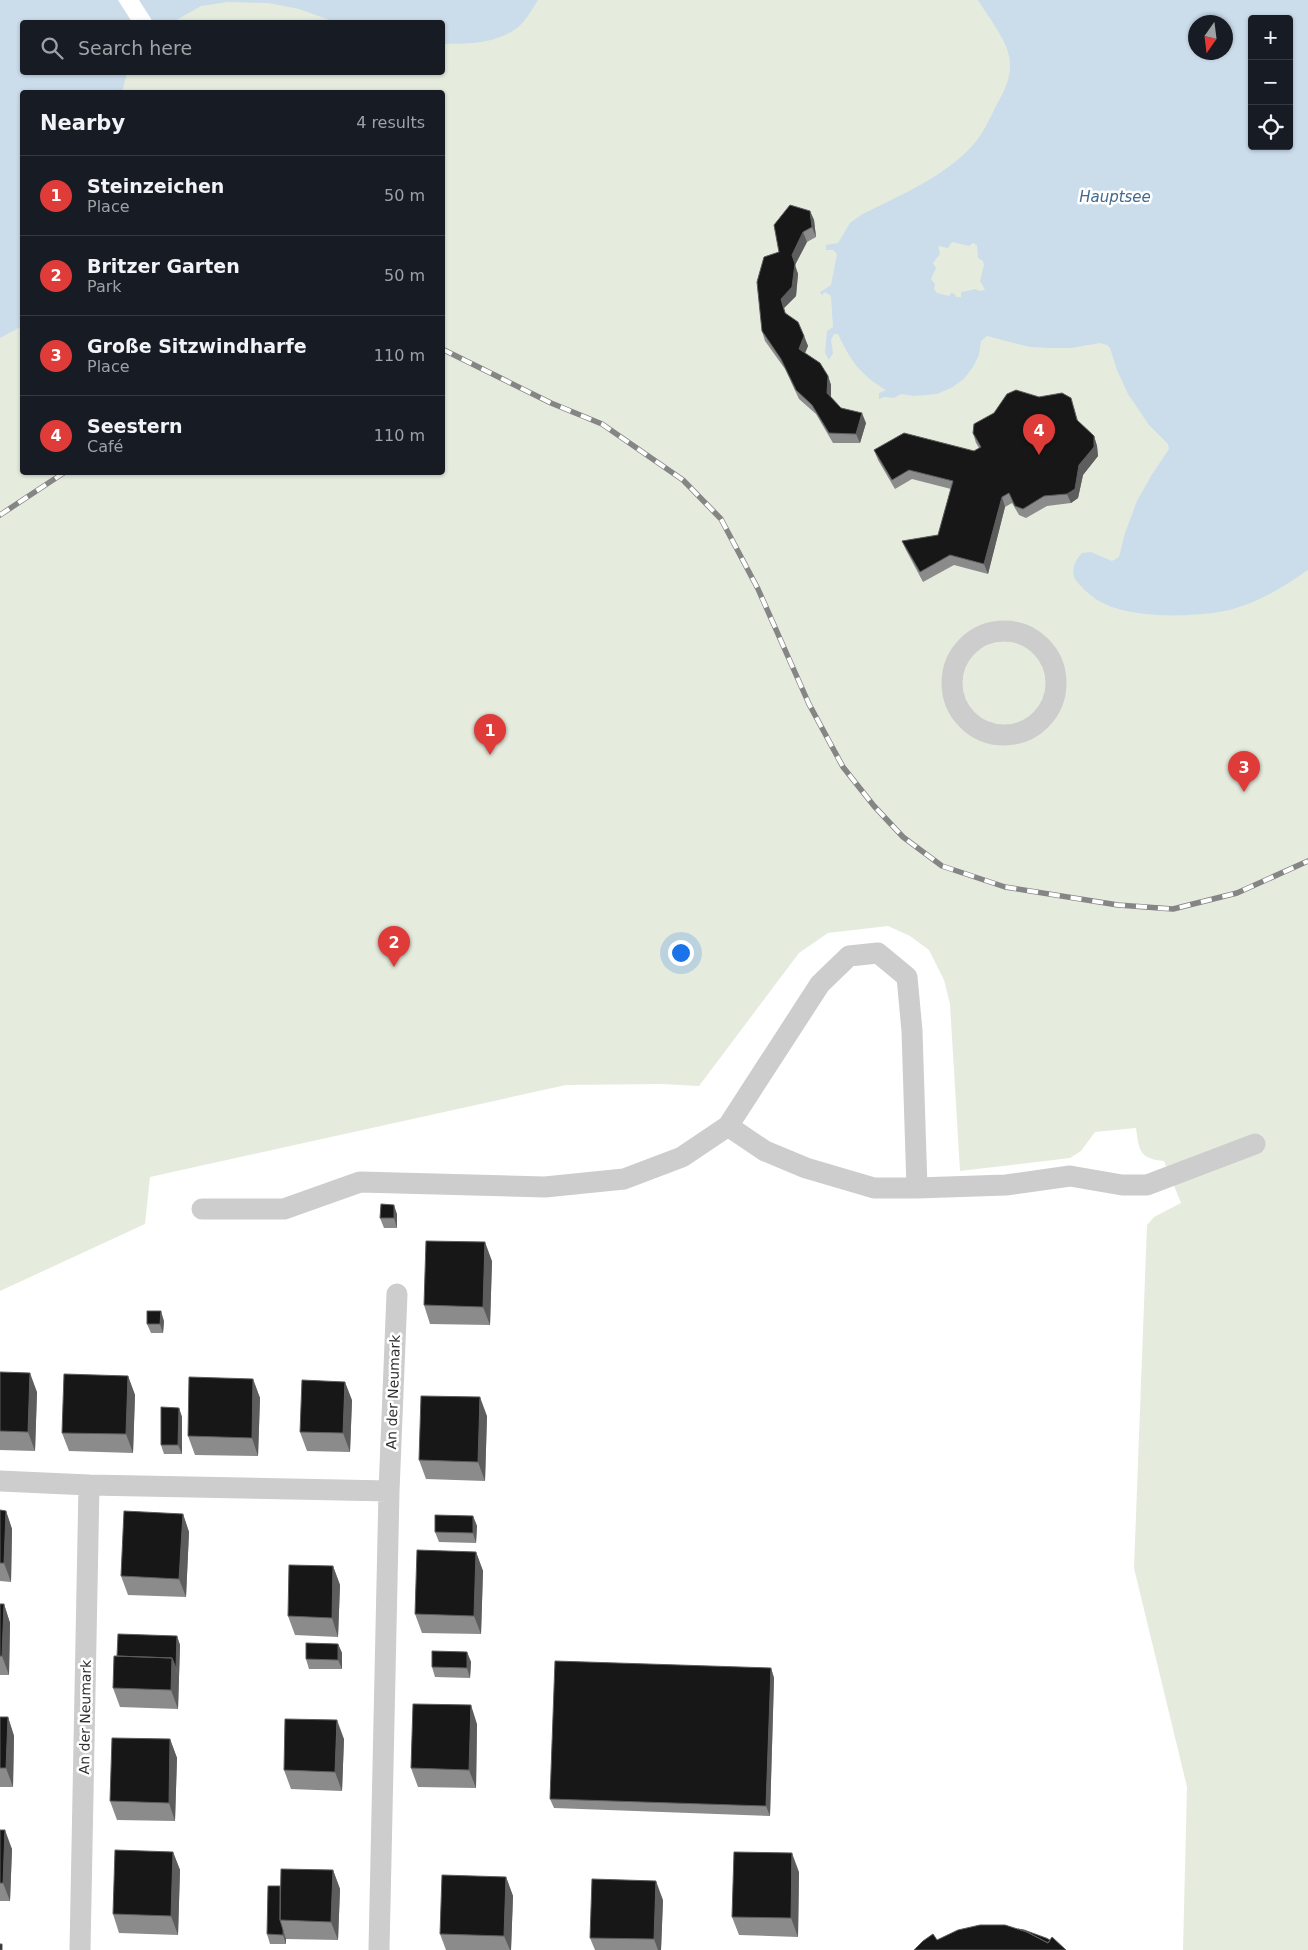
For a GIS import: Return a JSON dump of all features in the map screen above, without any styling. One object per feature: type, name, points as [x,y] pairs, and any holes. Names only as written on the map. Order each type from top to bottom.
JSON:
[{"type":"lane","points":[[1009,630],[1026,635],[1041,645],[1051,659],[1056,677],[1056,694],[1048,711],[1036,724],[1020,733],[1005,735],[989,733],[975,726],[964,716],[955,702],[952,685],[954,667],[962,651],[975,639],[991,632],[1009,630]]},
{"type":"lane","points":[[202,1209],[284,1209],[360,1182],[545,1187],[624,1179],[682,1157],[728,1126],[820,984],[849,956],[878,953],[907,977],[912,1031],[917,1188]]},
{"type":"lane","points":[[728,1126],[765,1150],[806,1168],[874,1188],[1006,1184],[1070,1176],[1122,1185],[1147,1185],[1255,1144]]},
{"type":"lane","name":"An der Neumark","points":[[379,1950],[389,1491],[397,1294]]},
{"type":"lane","points":[[0,1481],[389,1491]]},
{"type":"lane","name":"An der Neumark","points":[[80,1950],[89,1484]]},
{"type":"shaded area","points":[[0,0],[1308,0],[1308,1950],[1183,1950],[1187,1787],[1134,1568],[1147,1225],[1154,1217],[1181,1203],[1164,1161],[1150,1158],[1142,1152],[1136,1128],[1095,1132],[1081,1151],[1070,1158],[960,1171],[950,1004],[944,980],[929,950],[910,936],[888,926],[828,933],[799,953],[699,1086],[661,1084],[566,1085],[150,1177],[145,1224],[0,1291]]},
{"type":"water","points":[[0,0],[538,0],[523,22],[509,33],[491,40],[462,44],[445,44],[445,20],[329,20],[299,9],[268,3],[228,2],[201,6],[176,20],[20,20],[20,75],[126,75],[123,90],[20,90],[20,327],[0,338]]},
{"type":"water","name":"Hauptsee","points":[[978,0],[1308,0],[1308,570],[1266,596],[1243,606],[1219,612],[1192,615],[1145,614],[1117,609],[1097,600],[1075,579],[1074,568],[1082,553],[1091,552],[1112,561],[1119,557],[1125,533],[1137,501],[1169,449],[1168,444],[1149,425],[1128,394],[1110,348],[1107,345],[1100,343],[1071,348],[1030,347],[987,336],[981,341],[979,355],[973,367],[964,379],[951,388],[937,394],[914,396],[901,394],[894,398],[884,397],[879,399],[879,393],[886,390],[862,372],[847,352],[838,334],[834,334],[831,340],[833,353],[829,360],[825,353],[827,331],[833,327],[831,296],[825,292],[822,295],[820,292],[831,285],[837,254],[833,250],[826,250],[826,245],[838,243],[850,223],[861,215],[906,193],[935,176],[961,157],[973,145],[988,122],[1009,76],[1009,56],[1000,35]],"holes":[[[952,242],[969,246],[973,243],[977,245],[978,258],[983,261],[984,265],[980,281],[985,290],[979,291],[976,289],[961,292],[961,297],[956,297],[955,294],[951,293],[949,296],[937,293],[934,289],[935,284],[931,279],[936,268],[933,263],[940,254],[938,246],[948,248]]]},
{"type":"pier","points":[[118,0],[139,0],[152,20],[131,20]]},
{"type":"building","points":[[790,205],[810,211],[812,227],[803,232],[792,255],[795,264],[792,287],[781,299],[785,313],[798,322],[804,336],[799,349],[820,363],[828,376],[827,393],[841,408],[862,413],[856,434],[829,433],[812,405],[796,390],[781,359],[762,331],[757,282],[764,257],[779,252],[774,225]]},
{"type":"building","points":[[1016,390],[1039,397],[1062,393],[1071,398],[1077,420],[1094,436],[1094,447],[1079,465],[1075,489],[1067,494],[1044,496],[1023,509],[1015,506],[1009,493],[1002,497],[984,564],[950,555],[920,572],[902,541],[938,535],[953,481],[909,470],[892,480],[874,450],[904,433],[974,451],[981,447],[973,433],[974,424],[994,413],[1007,394]]},
{"type":"building","points":[[381,1204],[394,1205],[394,1218],[380,1218]]},
{"type":"building","points":[[426,1241],[485,1242],[483,1307],[424,1305]]},
{"type":"building","points":[[147,1311],[161,1311],[160,1324],[147,1324]]},
{"type":"building","points":[[0,1372],[30,1373],[28,1432],[0,1431]]},
{"type":"building","points":[[64,1374],[128,1376],[126,1434],[62,1433]]},
{"type":"building","points":[[189,1377],[253,1379],[252,1438],[188,1436]]},
{"type":"building","points":[[302,1380],[345,1382],[343,1433],[300,1432]]},
{"type":"building","points":[[421,1396],[480,1397],[478,1462],[419,1460]]},
{"type":"building","points":[[161,1407],[179,1408],[178,1445],[161,1445]]},
{"type":"building","points":[[0,1510],[6,1511],[4,1563],[0,1563]]},
{"type":"building","points":[[124,1511],[183,1514],[179,1579],[121,1576]]},
{"type":"building","points":[[435,1515],[473,1516],[473,1533],[435,1532]]},
{"type":"building","points":[[417,1550],[476,1552],[474,1616],[415,1614]]},
{"type":"building","points":[[289,1565],[333,1566],[332,1618],[288,1616]]},
{"type":"building","points":[[0,1604],[4,1604],[2,1656],[0,1656]]},
{"type":"building","points":[[118,1634],[177,1636],[176,1668],[172,1658],[117,1656]]},
{"type":"building","points":[[306,1643],[338,1644],[338,1660],[306,1659]]},
{"type":"building","points":[[432,1651],[467,1652],[467,1668],[432,1667]]},
{"type":"building","points":[[114,1656],[172,1658],[171,1690],[113,1688]]},
{"type":"building","points":[[555,1661],[771,1668],[766,1806],[550,1799]]},
{"type":"building","points":[[413,1704],[471,1705],[469,1770],[411,1768]]},
{"type":"building","points":[[0,1717],[8,1717],[6,1768],[0,1768]]},
{"type":"building","points":[[285,1719],[337,1720],[335,1772],[284,1770]]},
{"type":"building","points":[[112,1738],[170,1739],[169,1803],[110,1801]]},
{"type":"building","points":[[0,1830],[5,1830],[3,1883],[0,1883]]},
{"type":"building","points":[[115,1850],[173,1852],[171,1916],[113,1914]]},
{"type":"building","points":[[734,1852],[792,1853],[791,1918],[732,1917]]},
{"type":"building","points":[[281,1869],[333,1870],[331,1922],[280,1920]]},
{"type":"building","points":[[442,1875],[506,1877],[504,1936],[440,1934]]},
{"type":"building","points":[[592,1879],[656,1881],[654,1939],[590,1938]]},
{"type":"building","points":[[268,1886],[280,1886],[280,1920],[283,1935],[267,1934]]},
{"type":"building","points":[[980,1925],[1005,1925],[1027,1932],[1048,1943],[1052,1937],[1066,1950],[914,1950],[933,1934],[937,1940],[958,1930]]},
{"type":"building","points":[[1018,1929],[1024,1930],[1050,1940],[1048,1943]]},
{"type":"railway","points":[[445,350],[551,403],[602,424],[683,480],[721,519],[758,589],[809,704],[843,767],[874,806],[903,837],[942,866],[1005,887],[1118,905],[1173,909],[1237,893],[1308,861]]},
{"type":"railway","points":[[0,515],[60,475]]},
{"type":"place","name":"Seestern","points":[[1039,455]]},
{"type":"place","name":"Steinzeichen","points":[[490,755]]},
{"type":"place","name":"Große Sitzwindharfe","points":[[1244,792]]},
{"type":"place","name":"Britzer Garten","points":[[394,967]]}]
